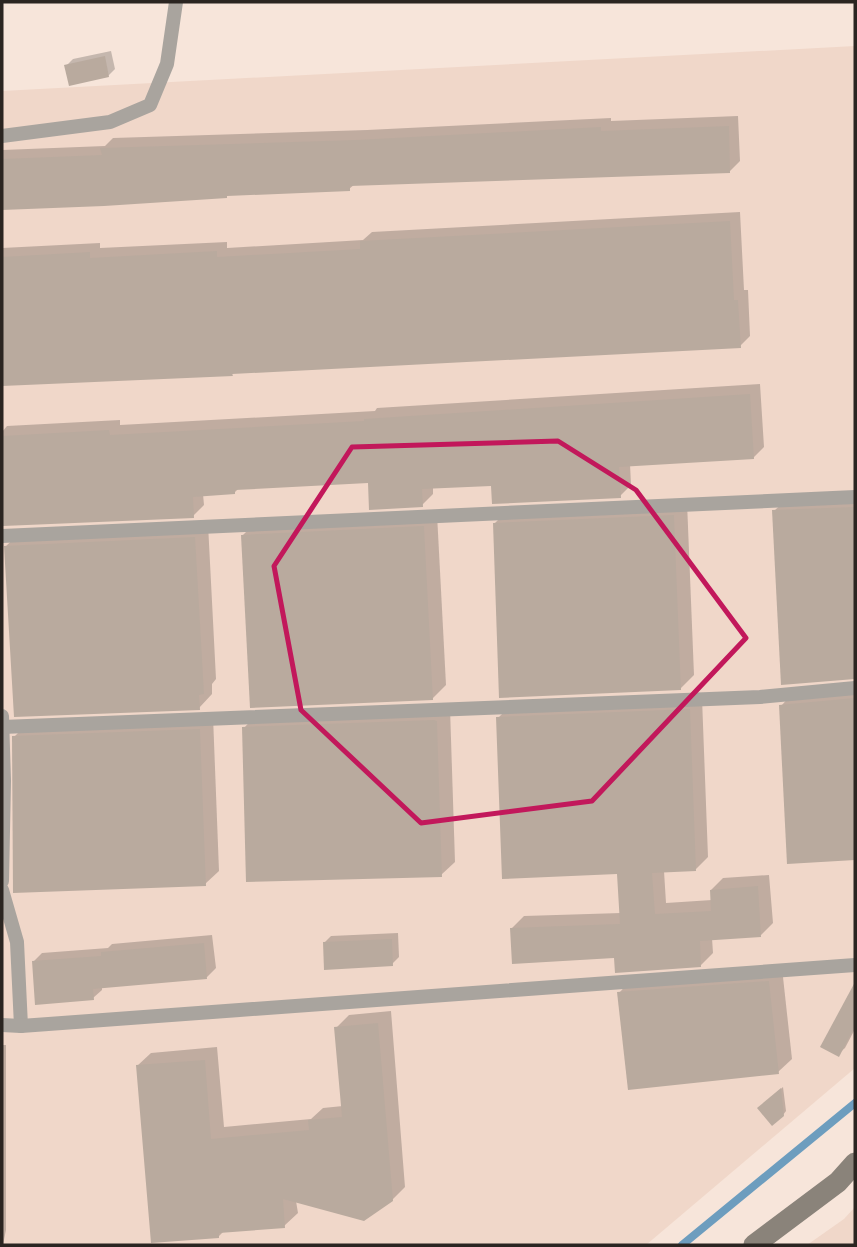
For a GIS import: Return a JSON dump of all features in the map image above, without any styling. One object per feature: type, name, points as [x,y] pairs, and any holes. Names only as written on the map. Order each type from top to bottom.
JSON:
[{"type":"street","points":[[754,1245],[838,1182],[855,1163]]},
{"type":"lane","points":[[2,136],[110,122],[150,105],[167,64],[176,2]]},
{"type":"lane","points":[[2,536],[855,497]]},
{"type":"lane","points":[[2,727],[760,696],[855,688]]},
{"type":"lane","points":[[2,716],[2,881]]},
{"type":"lane","points":[[2,890],[17,942],[21,1026]]},
{"type":"lane","points":[[2,1025],[21,1026],[855,965]]},
{"type":"highlighted area","points":[[558,441],[636,490],[746,638],[592,801],[421,823],[301,710],[274,566],[352,447]]},
{"type":"shaded area","points":[[855,46],[855,1068],[646,1245],[2,1245],[2,91]]},
{"type":"shaded area","points":[[855,1207],[855,1245],[807,1245],[844,1219]]},
{"type":"building","points":[[105,56],[109,77],[69,86],[64,65]]},
{"type":"building","points":[[729,126],[730,173],[350,186],[350,191],[2,210],[2,159],[102,155],[100,148],[356,140],[601,127],[601,131]]},
{"type":"building","points":[[730,221],[734,300],[738,300],[741,348],[2,386],[2,257],[90,252],[90,258],[217,251],[217,257],[360,249],[360,241]]},
{"type":"building","points":[[750,394],[754,459],[619,467],[621,498],[492,504],[491,486],[422,489],[423,507],[369,510],[368,483],[235,490],[235,494],[193,497],[194,518],[3,526],[2,436],[109,430],[110,435],[364,421]]},
{"type":"building","points":[[855,507],[855,679],[781,685],[772,510]]},
{"type":"building","points":[[674,515],[681,690],[499,698],[493,523]]},
{"type":"building","points":[[424,526],[433,700],[250,708],[241,535]]},
{"type":"building","points":[[195,537],[204,694],[199,695],[200,710],[14,717],[4,546]]},
{"type":"building","points":[[855,698],[855,860],[787,864],[779,705]]},
{"type":"building","points":[[690,709],[696,871],[652,873],[655,914],[711,911],[710,890],[758,886],[761,937],[700,941],[701,967],[615,973],[614,958],[512,964],[510,928],[620,924],[617,874],[502,879],[496,717]]},
{"type":"building","points":[[437,721],[442,877],[246,882],[242,727]]},
{"type":"building","points":[[200,729],[206,886],[13,893],[12,736]]},
{"type":"building","points":[[392,939],[393,966],[324,970],[323,942]]},
{"type":"building","points":[[204,943],[207,979],[93,989],[94,1000],[35,1005],[32,961],[101,956],[101,952]]},
{"type":"building","points":[[769,981],[779,1074],[628,1090],[617,992]]},
{"type":"building","points":[[855,982],[855,1026],[839,1057],[820,1047]]},
{"type":"building","points":[[378,1023],[393,1201],[364,1221],[283,1199],[285,1228],[219,1233],[219,1238],[151,1243],[136,1065],[205,1060],[211,1139],[309,1130],[308,1120],[342,1117],[334,1027]]},
{"type":"building","points":[[781,1088],[784,1116],[772,1126],[757,1108]]},
{"type":"waterway","points":[[682,1245],[855,1103]]}]
